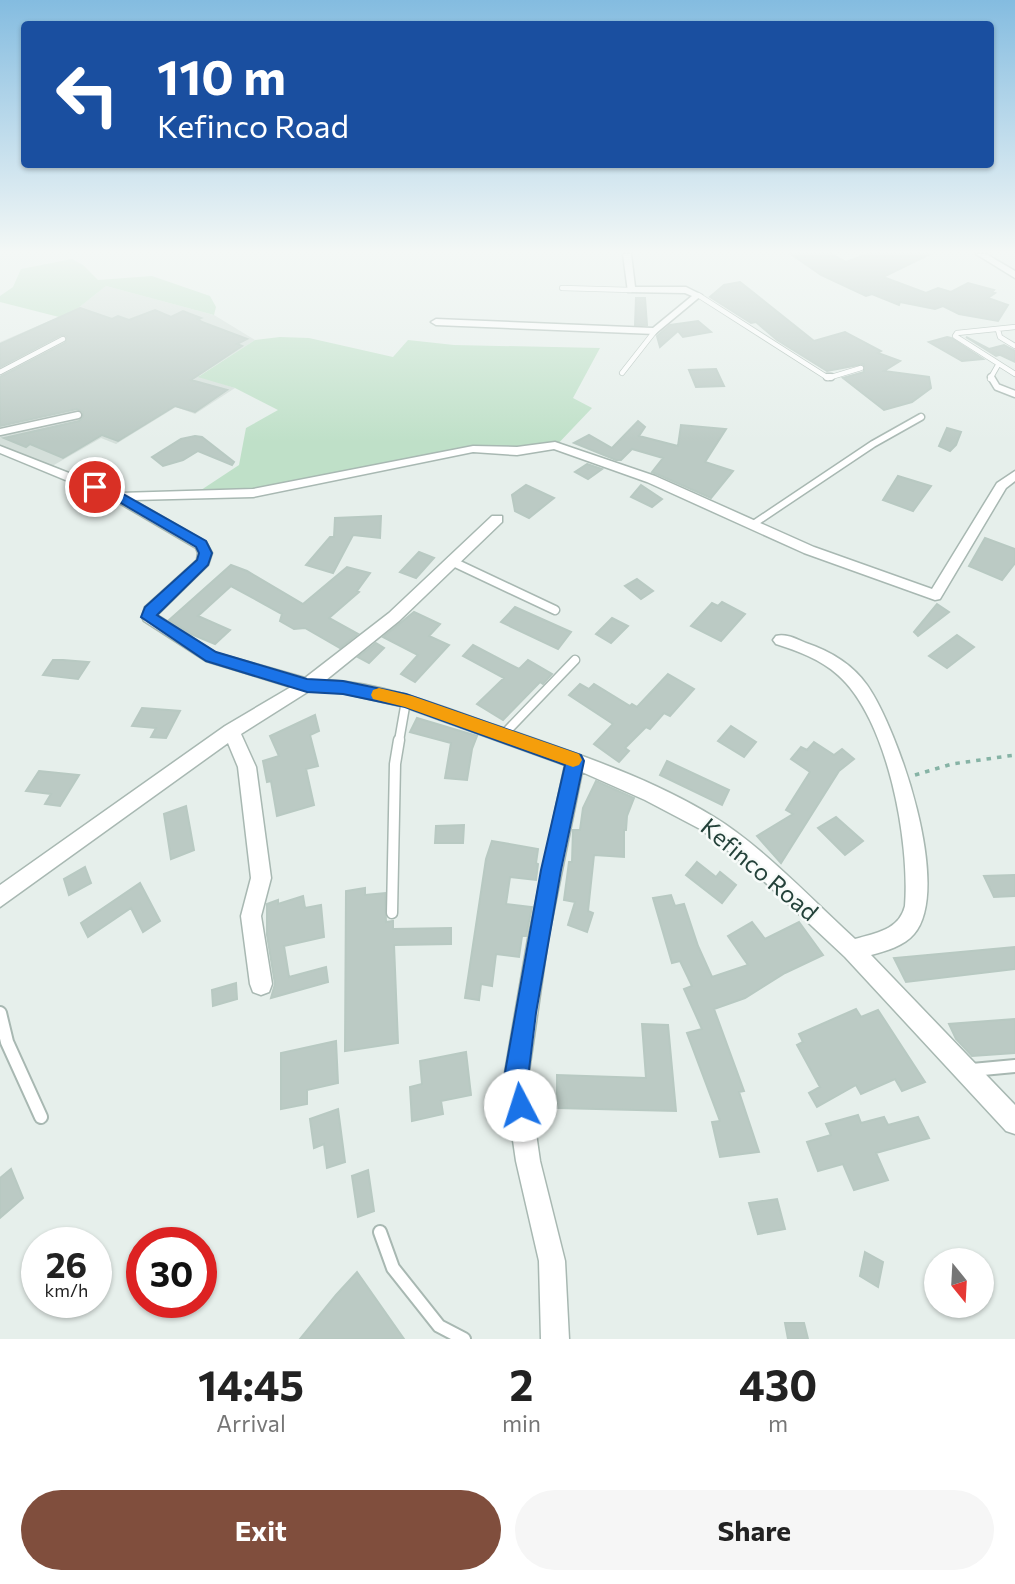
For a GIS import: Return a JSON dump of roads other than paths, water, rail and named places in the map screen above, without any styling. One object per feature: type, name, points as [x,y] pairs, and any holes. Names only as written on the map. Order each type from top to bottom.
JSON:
[{"type":"street","points":[[436,322],[655,331],[672,316]]},
{"type":"street","points":[[118,497],[253,493],[473,449],[517,451],[555,445],[650,480],[809,550],[935,595],[1001,486],[1015,475]]},
{"type":"street","name":"Kefinco Road","points":[[0,449],[118,497],[201,545],[205,553],[203,562],[150,611],[151,621],[211,657],[307,685],[343,687],[406,701],[575,761],[651,794],[709,824],[759,864],[852,950],[1015,1122]]},
{"type":"street","points":[[0,897],[231,731],[307,685],[394,617],[497,519]]},
{"type":"street","points":[[781,640],[827,656],[861,690],[902,779],[915,863],[916,899],[912,921],[895,937],[852,950]]},
{"type":"street","points":[[231,731],[247,767],[261,878],[251,916],[261,984]]},
{"type":"street","points":[[555,1339],[552,1261],[528,1161],[516,1078],[538,939],[575,761]]},
{"type":"lane","points":[[732,316],[828,378],[862,368]]},
{"type":"lane","points":[[1015,327],[966,330],[955,336],[1015,374]]},
{"type":"lane","points":[[998,330],[1000,337],[1015,346]]},
{"type":"lane","points":[[622,373],[655,331]]},
{"type":"lane","points":[[0,372],[64,339]]},
{"type":"lane","points":[[998,365],[990,379],[998,387],[1015,394]]},
{"type":"lane","points":[[0,432],[78,415]]},
{"type":"lane","points":[[752,525],[873,444],[921,417]]},
{"type":"lane","points":[[451,561],[555,610]]},
{"type":"lane","points":[[504,734],[575,660]]},
{"type":"lane","points":[[392,913],[395,764],[406,701]]},
{"type":"lane","points":[[0,1013],[7,1042],[41,1117]]},
{"type":"lane","points":[[966,1071],[1015,1066]]},
{"type":"lane","points":[[380,1232],[393,1268],[439,1326],[464,1339]]}]
